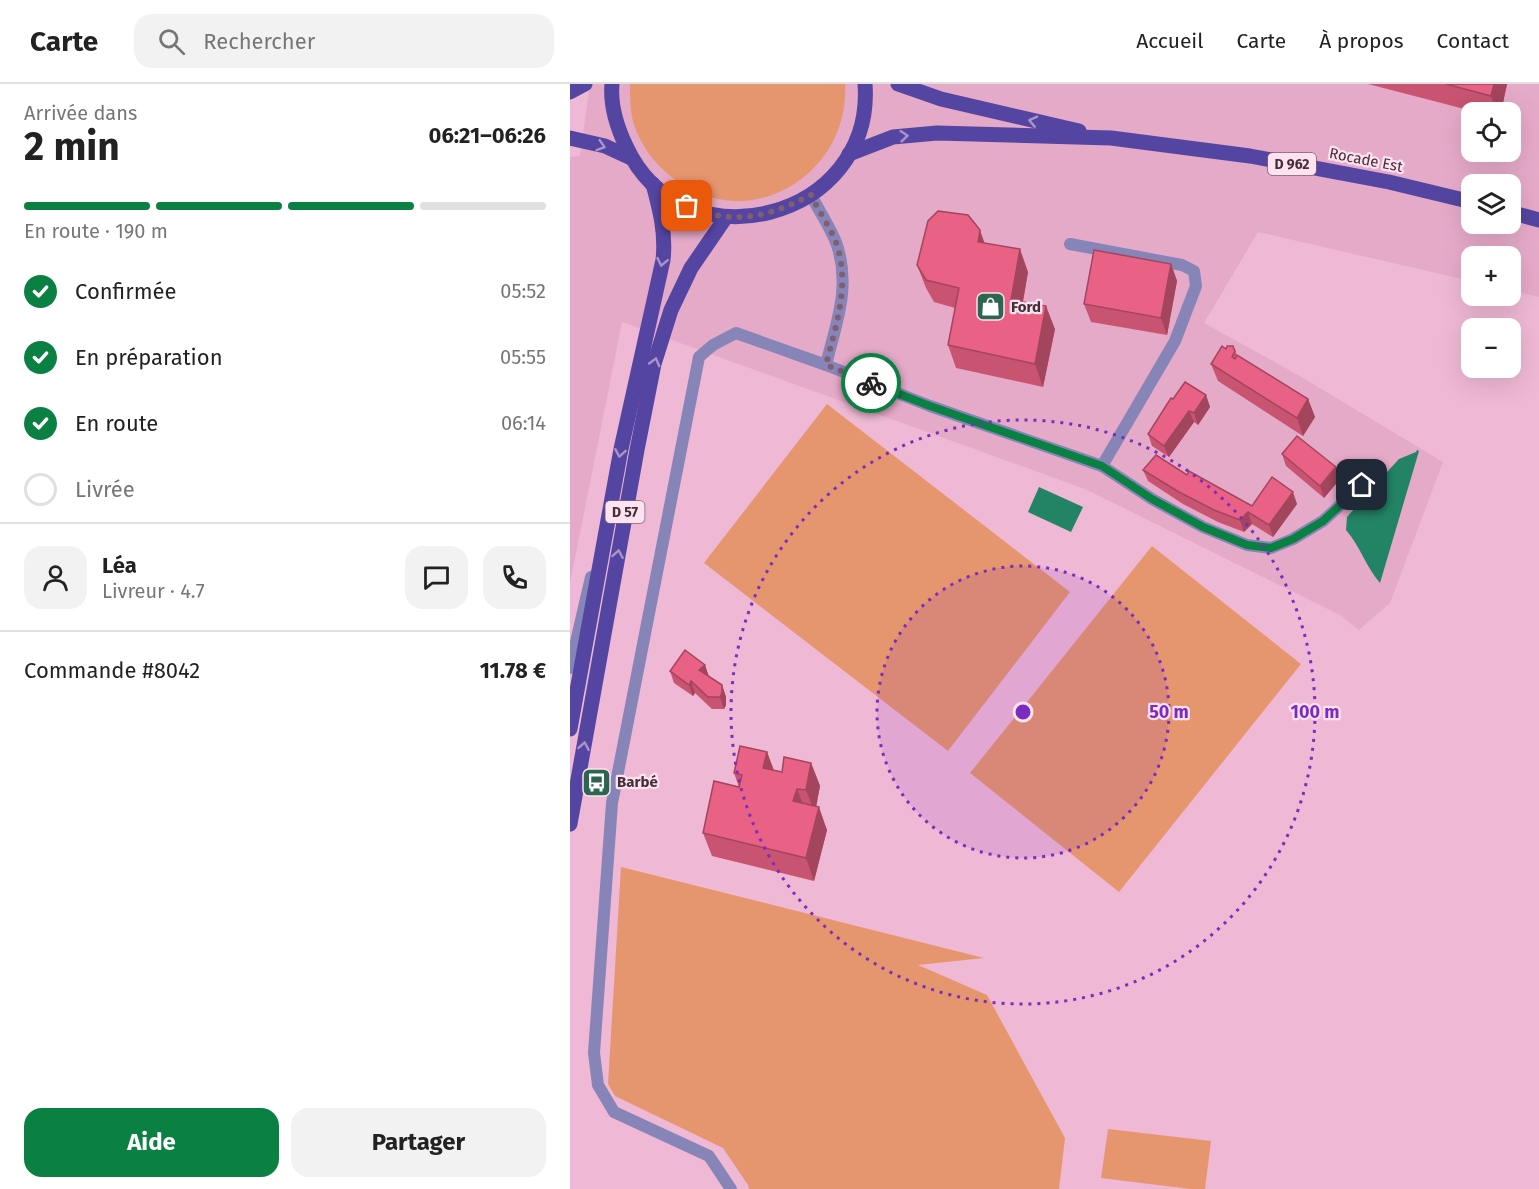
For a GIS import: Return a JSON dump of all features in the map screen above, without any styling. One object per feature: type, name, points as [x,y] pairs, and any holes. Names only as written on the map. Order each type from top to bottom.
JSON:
[{"type":"main road","points":[[570,92],[585,84]]},
{"type":"main road","points":[[612,84],[611,92],[617,126],[631,158],[654,184],[675,200],[700,211],[726,217],[756,216],[784,209],[811,195],[832,177],[849,154],[861,126],[866,96],[865,84]]},
{"type":"main road","name":"D 962","points":[[898,84],[941,99],[1111,138]]},
{"type":"main road","name":"D 962","points":[[849,154],[893,137],[937,133],[1111,138]]},
{"type":"main road","points":[[570,138],[605,146],[631,158]]},
{"type":"main road","name":"Rocade Est","points":[[1111,138],[1250,156],[1389,182],[1461,199]]},
{"type":"main road","name":"D 57","points":[[570,729],[637,371],[663,260],[664,230],[654,184]]},
{"type":"main road","points":[[1521,215],[1539,220]]},
{"type":"main road","name":"D 57","points":[[570,824],[626,507],[654,364],[671,310],[691,268],[726,217]]},
{"type":"street","points":[[811,195],[836,243],[842,265],[843,293],[826,365]]},
{"type":"street","points":[[1070,244],[1182,265],[1194,271],[1196,286],[1175,340],[1102,466]]},
{"type":"street","points":[[732,1189],[709,1156],[614,1112],[598,1085],[594,1053],[612,803],[699,357],[712,345],[736,333],[930,406],[1102,466],[1152,499],[1203,527],[1247,545],[1271,548],[1293,539],[1323,521],[1362,485]]},
{"type":"street","points":[[570,668],[585,600],[613,495]]},
{"type":"shaded area","points":[[590,84],[1539,84],[1539,297],[1521,292],[1521,246],[1461,246],[1461,279],[1258,232],[1204,323],[1298,375],[1443,462],[1390,603],[1359,630],[1340,615],[1085,489],[622,322],[570,583],[570,157],[580,156]]},
{"type":"shaded area","points":[[630,84],[845,84],[844,107],[838,129],[828,149],[815,167],[798,181],[778,192],[757,199],[733,201],[701,194],[672,178],[660,167],[640,140],[634,125]]},
{"type":"shaded area","points":[[827,404],[1070,592],[948,751],[704,563]]},
{"type":"shaded area","points":[[1419,451],[1380,583],[1346,530],[1347,517],[1399,459]]},
{"type":"shaded area","points":[[1039,487],[1083,507],[1071,532],[1028,512]]},
{"type":"shaded area","points":[[1152,546],[1301,664],[1119,892],[970,773]]},
{"type":"shaded area","points":[[621,867],[984,958],[918,965],[987,995],[1065,1138],[1059,1189],[749,1189],[723,1148],[615,1096],[608,1084]]},
{"type":"shaded area","points":[[1108,1129],[1211,1141],[1205,1189],[1101,1178]]},
{"type":"building","points":[[1446,84],[1494,84],[1491,96]]},
{"type":"building","points":[[938,211],[968,215],[980,230],[978,242],[1020,249],[1011,300],[1046,306],[1035,364],[948,345],[959,288],[926,280],[917,265],[928,221]]},
{"type":"building","points":[[1094,250],[1171,264],[1161,318],[1084,304]]},
{"type":"building","points":[[1222,346],[1226,349],[1227,346],[1233,346],[1235,351],[1232,357],[1235,359],[1237,355],[1308,399],[1297,418],[1211,364]]},
{"type":"building","points":[[1185,382],[1206,395],[1194,413],[1189,411],[1164,446],[1148,434],[1171,398],[1173,399]]},
{"type":"building","points":[[1297,436],[1336,467],[1320,486],[1282,454]]},
{"type":"building","points":[[1156,455],[1187,475],[1189,471],[1252,506],[1272,477],[1293,492],[1269,525],[1248,512],[1240,520],[1179,492],[1143,470]]},
{"type":"building","points":[[685,650],[705,665],[699,670],[722,685],[720,697],[708,697],[691,681],[689,685],[670,671]]},
{"type":"building","points":[[740,746],[767,752],[763,768],[782,772],[784,757],[811,763],[806,790],[797,789],[793,801],[819,807],[806,858],[703,833],[714,781],[739,787],[742,775],[734,773]]},
{"type":"way so far","points":[[687,206],[726,217],[756,216],[784,209],[811,195],[836,243],[842,265],[843,293],[826,365],[871,383]]},
{"type":"place","name":"Ford","points":[[990,307]]},
{"type":"place","name":"Barbé","points":[[596,782]]},
{"type":"route","points":[[871,383],[1102,466],[1152,499],[1203,527],[1247,545],[1271,548],[1293,539],[1323,521],[1362,485]]}]
